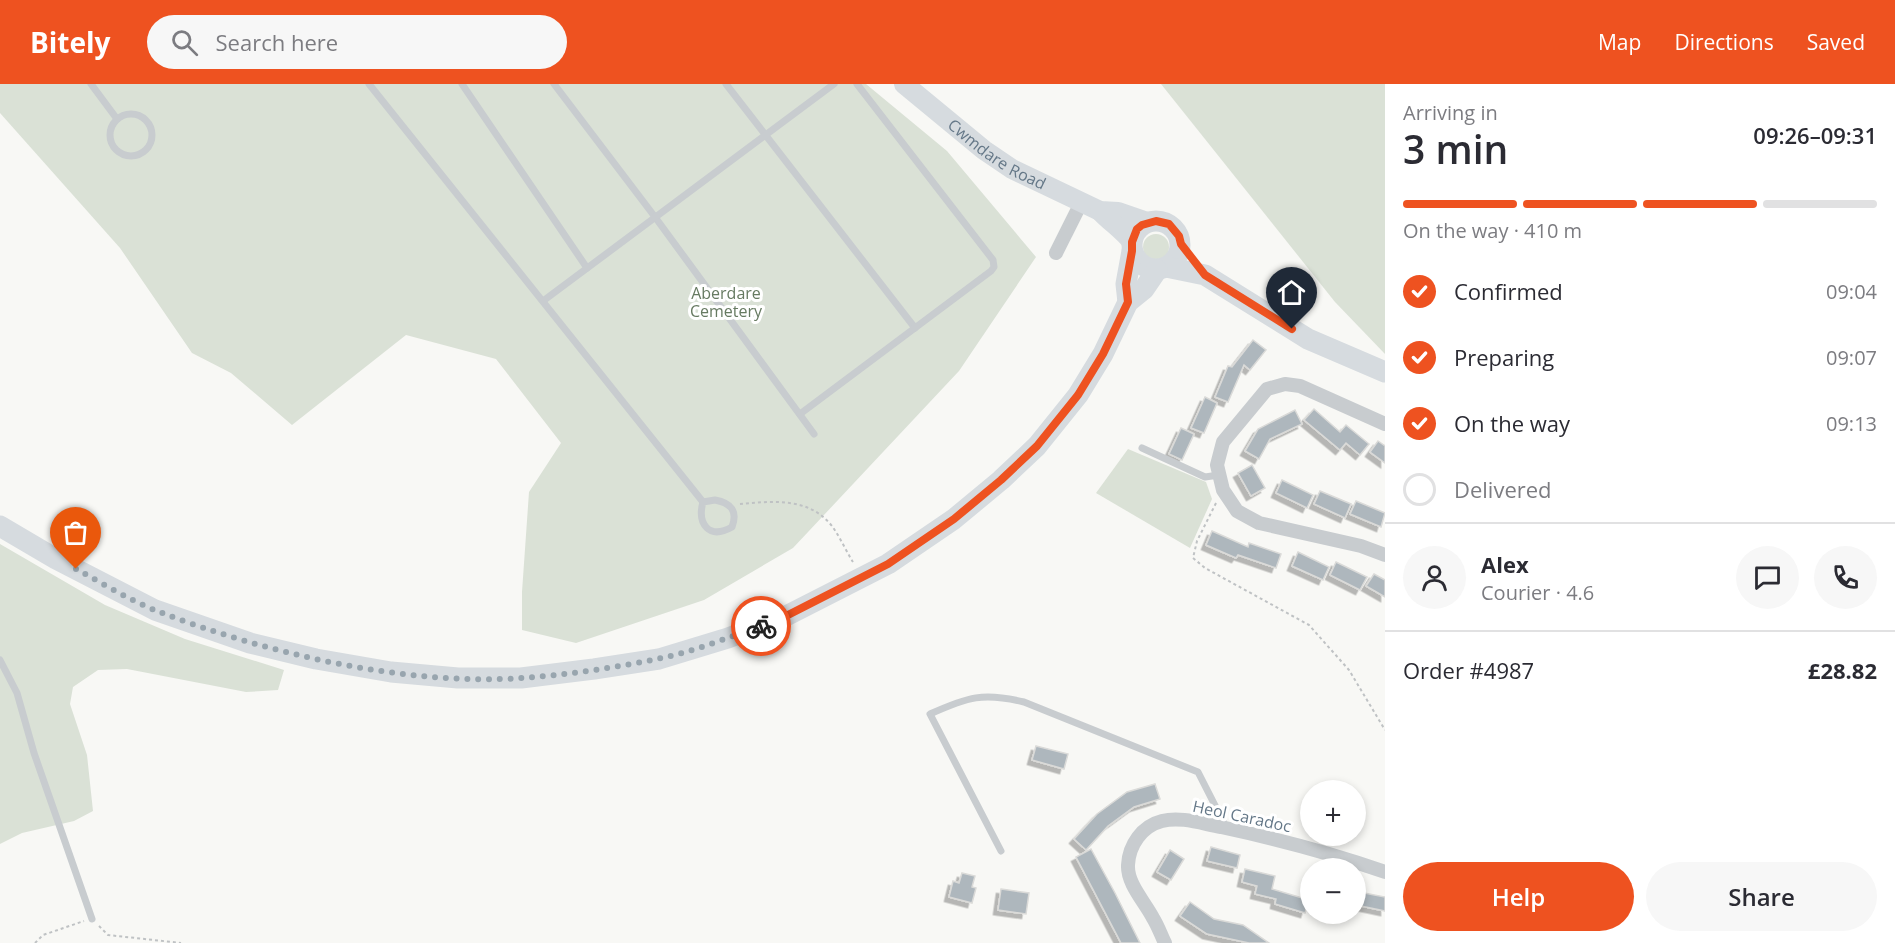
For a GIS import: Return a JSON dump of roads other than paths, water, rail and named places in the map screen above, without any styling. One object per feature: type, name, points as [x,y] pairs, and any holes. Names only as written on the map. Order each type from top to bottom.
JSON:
[{"type":"main road","name":"Cwmdare Road","points":[[904,84],[984,150],[1012,169],[1100,211],[1126,235],[1132,247]]},
{"type":"main road","name":"Cwmdare Road","points":[[1100,211],[1118,212],[1148,222]]},
{"type":"main road","points":[[1128,302],[1126,284],[1137,229],[1148,222],[1169,224],[1205,275],[1308,339],[1385,372]]},
{"type":"main road","points":[[0,526],[56,559],[155,610],[250,643],[316,659],[391,672],[458,678],[521,678],[659,659],[728,638],[786,616],[888,564],[954,519],[1037,446],[1078,395],[1103,354],[1128,302],[1144,289],[1162,268],[1178,257],[1181,244]]},
{"type":"main road","points":[[1132,247],[1140,263],[1145,267],[1205,275]]},
{"type":"street","points":[[1056,253],[1082,201]]},
{"type":"street","points":[[1385,424],[1300,386],[1285,384],[1267,389],[1223,442],[1217,465],[1222,490],[1237,511],[1259,523],[1361,546],[1385,555]]},
{"type":"street","name":"Heol Caradoc","points":[[1165,943],[1153,917],[1132,882],[1128,866],[1132,848],[1139,835],[1150,826],[1163,820],[1184,820],[1227,828],[1335,855],[1385,872]]},
{"type":"lane","points":[[91,84],[117,119]]},
{"type":"lane","points":[[369,84],[703,502]]},
{"type":"lane","points":[[462,84],[587,268]]},
{"type":"lane","points":[[554,84],[814,434]]},
{"type":"lane","points":[[726,84],[915,328]]},
{"type":"lane","points":[[543,301],[834,84]]},
{"type":"lane","points":[[800,414],[994,267],[993,260],[857,84]]},
{"type":"lane","points":[[130,114],[143,118],[151,129],[150,144],[146,149],[134,156],[120,153],[115,149],[111,144],[110,130],[117,119],[130,114]]},
{"type":"lane","points":[[1142,448],[1205,477],[1219,475]]},
{"type":"lane","points":[[715,500],[729,504],[734,511],[735,519],[732,527],[717,532],[707,529],[700,514],[703,502],[715,500]]},
{"type":"lane","points":[[0,660],[17,693],[34,753],[92,919]]},
{"type":"lane","points":[[1001,850],[930,714],[963,700],[998,696],[1024,702],[1198,772],[1227,828]]},
{"type":"park label","name":"Aberdare Cemetery","points":[[726,302]]}]
